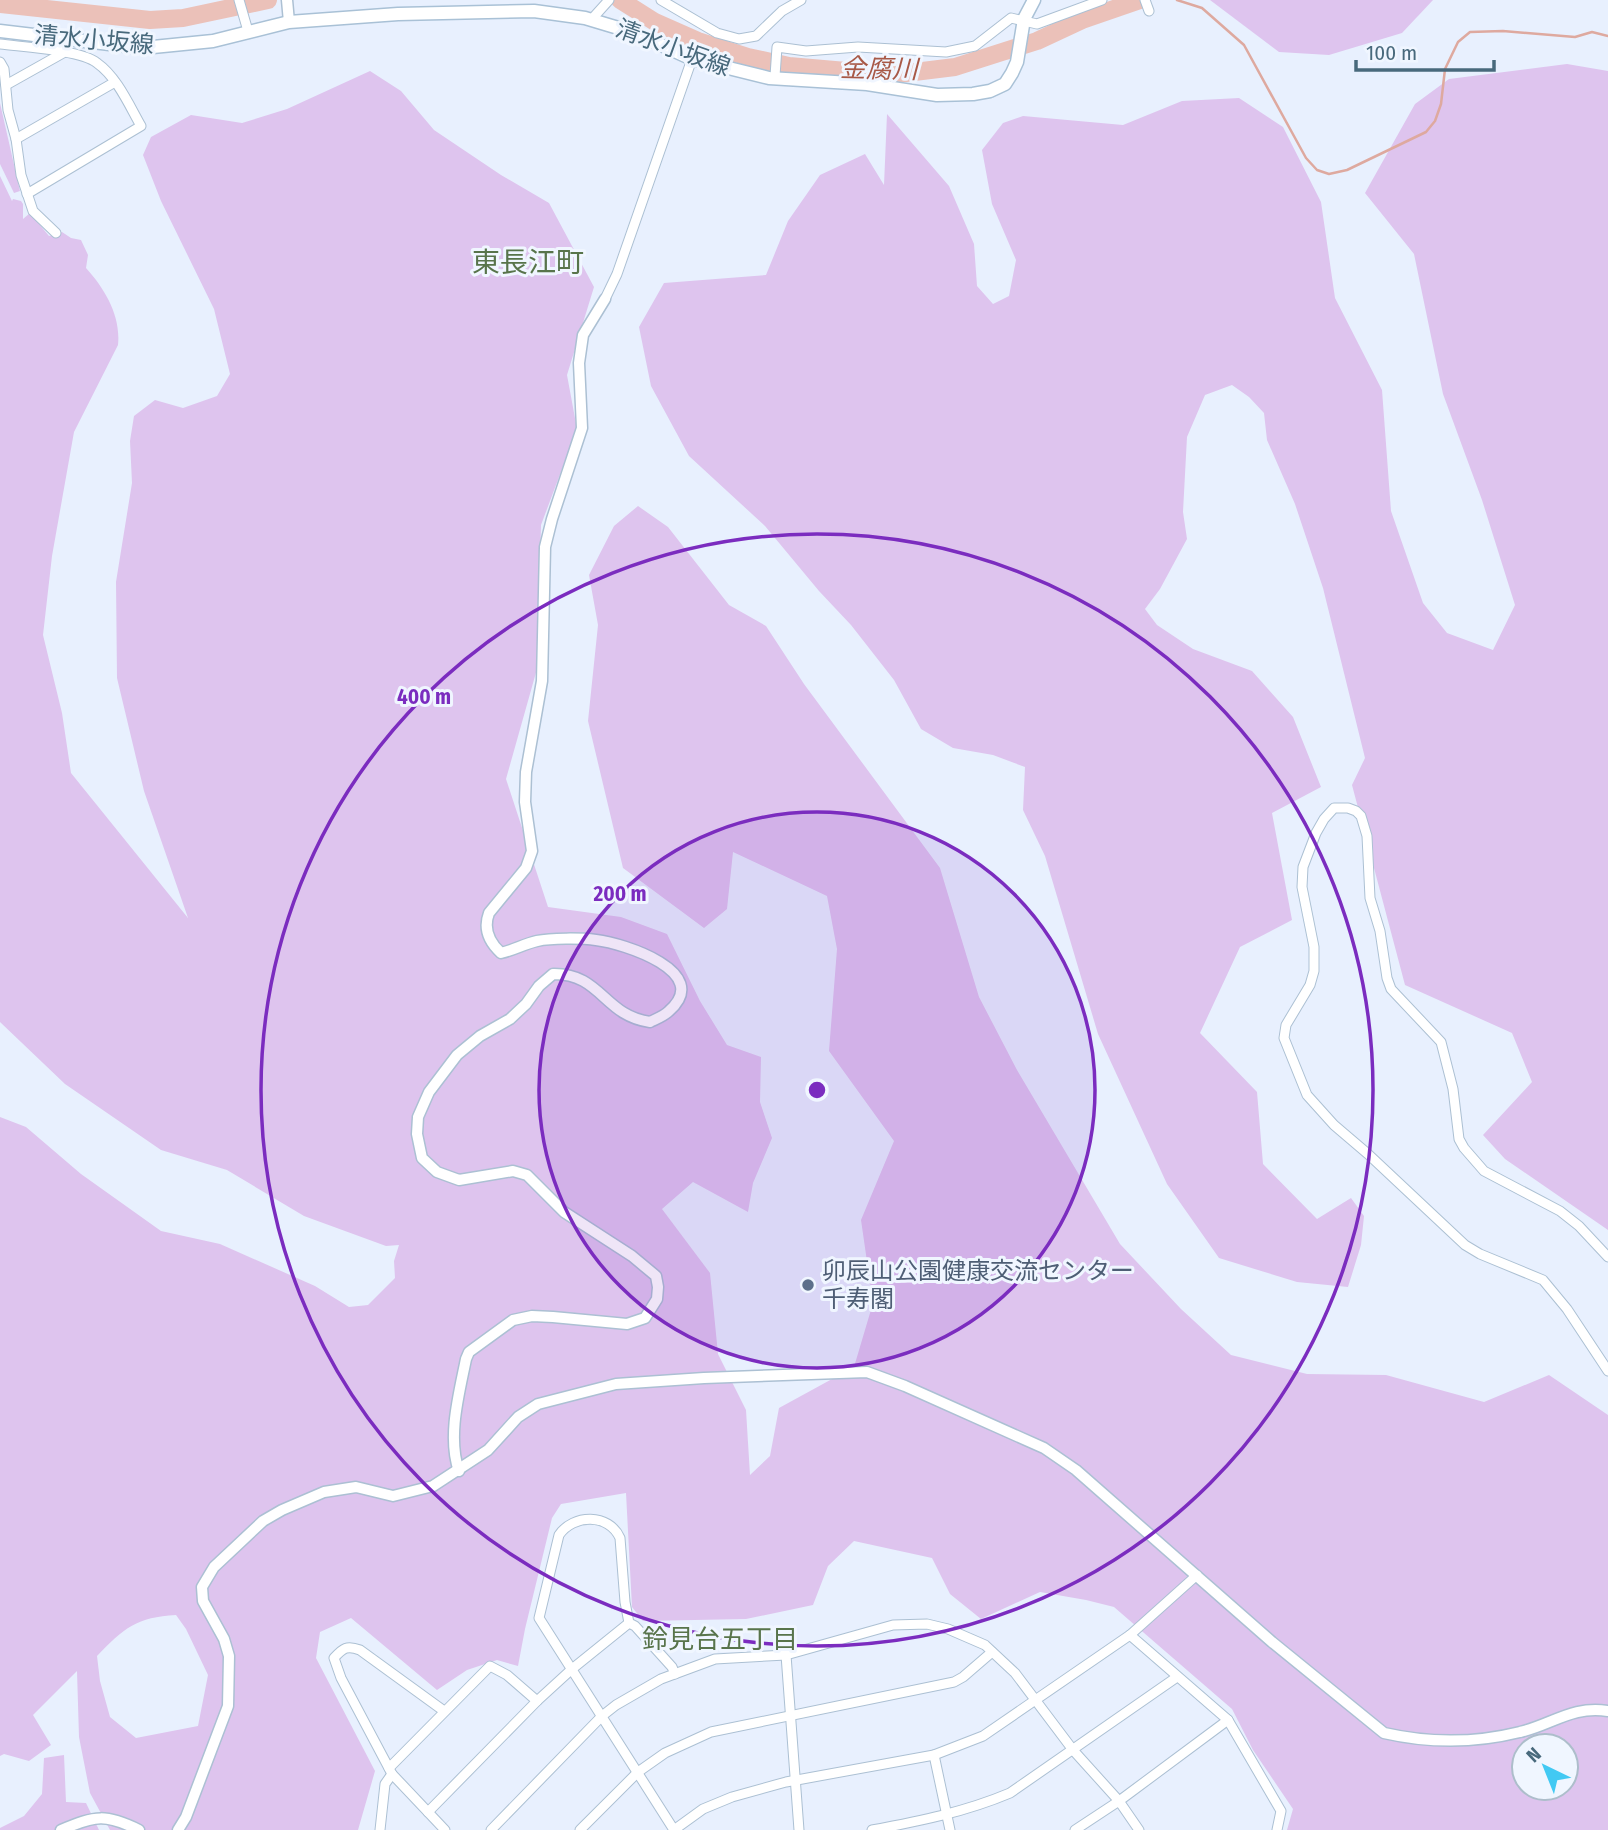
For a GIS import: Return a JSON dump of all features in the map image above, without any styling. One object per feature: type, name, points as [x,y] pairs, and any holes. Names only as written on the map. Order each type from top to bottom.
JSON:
[{"type":"main road","name":"清水小坂線","points":[[0,31],[143,48],[200,43],[288,10],[398,15],[534,11],[591,20],[635,33],[692,59],[772,77],[867,83],[937,95],[973,94],[990,91],[1005,84],[1017,62],[1023,23],[1034,0]]},
{"type":"street","points":[[239,0],[247,27]]},
{"type":"street","points":[[591,20],[608,0]]},
{"type":"street","points":[[661,0],[717,33],[739,39],[756,36],[782,11],[801,0]]},
{"type":"street","points":[[772,77],[777,47],[806,51],[858,47],[946,52],[975,46],[1011,18],[1023,23],[1037,24],[1102,0]]},
{"type":"street","points":[[1145,0],[1149,11]]},
{"type":"street","points":[[0,44],[63,53],[95,61],[115,82],[142,126],[27,194]]},
{"type":"street","points":[[6,85],[63,53]]},
{"type":"street","points":[[458,1471],[453,1455],[456,1425],[463,1373],[470,1352],[513,1320],[532,1316],[627,1324],[645,1318],[657,1299],[656,1276],[632,1255],[581,1225],[554,1203],[527,1175],[513,1171],[459,1180],[437,1172],[422,1158],[417,1134],[418,1118],[429,1091],[457,1055],[480,1036],[510,1019],[553,974],[580,977],[626,1016],[637,1021],[650,1022],[669,1011],[677,1001],[681,989],[678,980],[663,962],[628,947],[596,940],[537,941],[501,953],[491,944],[486,921],[489,913],[526,868],[532,851],[525,802],[526,772],[542,681],[545,547],[582,428],[579,363],[583,335],[617,274],[692,59]]},
{"type":"street","points":[[0,62],[4,69],[8,110],[16,139],[21,176],[33,211],[56,233]]},
{"type":"street","points":[[16,139],[115,82]]},
{"type":"street","points":[[1608,1257],[1580,1226],[1560,1211],[1484,1171],[1464,1148],[1459,1139],[1453,1089],[1441,1042],[1391,989],[1387,978],[1380,931],[1370,898],[1367,835],[1361,816],[1348,808],[1334,808],[1316,833],[1303,867],[1302,887],[1314,947],[1314,971],[1310,985],[1292,1013],[1284,1038],[1307,1096],[1334,1125],[1465,1245],[1543,1280],[1567,1309],[1608,1371]]},
{"type":"street","points":[[178,1830],[186,1817],[228,1706],[229,1656],[224,1639],[202,1601],[202,1587],[214,1567],[263,1521],[313,1497],[324,1492],[356,1487],[393,1496],[433,1486],[488,1450],[518,1417],[538,1404],[616,1384],[867,1372],[905,1386],[1044,1448],[1102,1492],[1272,1642],[1384,1733],[1442,1741],[1471,1739],[1521,1732],[1562,1715],[1593,1708],[1608,1711]]},
{"type":"street","points":[[629,1623],[620,1538],[616,1529],[593,1518],[564,1527],[559,1535],[539,1618],[674,1830],[703,1809],[732,1797],[796,1781],[934,1755],[984,1736],[1130,1635],[1197,1575]]},
{"type":"street","points":[[428,1812],[537,1700],[629,1623]]},
{"type":"street","points":[[629,1623],[635,1626],[672,1667],[675,1674]]},
{"type":"street","points":[[491,1830],[602,1716],[627,1698],[675,1674],[715,1659],[786,1655],[893,1625],[927,1624],[948,1629],[985,1645],[1015,1673],[1073,1750],[1119,1801],[1139,1830]]},
{"type":"street","points":[[1130,1635],[1227,1720],[1281,1811],[1277,1830]]},
{"type":"street","points":[[444,1711],[360,1650],[342,1648],[334,1658],[341,1678],[391,1771],[445,1830]]},
{"type":"street","points":[[580,1830],[638,1772],[665,1753],[710,1732],[954,1682],[992,1651]]},
{"type":"street","points":[[786,1655],[799,1830]]},
{"type":"street","points":[[380,1830],[385,1784],[391,1771],[444,1711],[490,1666],[507,1675],[537,1700]]},
{"type":"street","points":[[872,1830],[947,1815],[1010,1793],[1177,1677]]},
{"type":"street","points":[[1075,1830],[1119,1801],[1227,1720]]},
{"type":"street","points":[[934,1755],[950,1830]]},
{"type":"street","points":[[61,1830],[100,1817],[117,1819],[139,1830]]},
{"type":"shaded area","points":[[1210,0],[1433,0],[1402,33],[1329,55],[1279,52]]},
{"type":"shaded area","points":[[1567,64],[1608,71],[1608,1230],[1505,1159],[1483,1135],[1532,1082],[1512,1033],[1405,985],[1352,785],[1365,758],[1323,588],[1295,504],[1267,440],[1264,413],[1249,397],[1232,385],[1205,395],[1187,437],[1183,512],[1187,539],[1160,589],[1145,609],[1157,625],[1193,649],[1252,671],[1293,717],[1321,787],[1272,813],[1292,920],[1240,947],[1200,1033],[1257,1092],[1263,1164],[1317,1219],[1351,1198],[1364,1216],[1361,1245],[1348,1287],[1297,1282],[1219,1258],[1167,1184],[1098,1034],[1045,856],[1023,810],[1025,767],[993,755],[953,748],[921,729],[894,680],[851,625],[765,526],[689,456],[651,386],[639,327],[664,283],[766,275],[788,221],[820,175],[865,154],[884,185],[887,114],[949,186],[974,244],[977,286],[993,304],[1009,296],[1016,260],[992,204],[982,150],[1003,123],[1023,116],[1123,125],[1182,101],[1239,98],[1283,127],[1321,202],[1335,298],[1382,390],[1391,511],[1423,603],[1447,633],[1493,650],[1515,605],[1482,500],[1443,394],[1414,254],[1365,193],[1415,104],[1449,79]]},
{"type":"shaded area","points":[[370,71],[401,91],[434,130],[549,203],[594,287],[567,375],[577,429],[541,525],[537,669],[506,779],[548,907],[621,917],[667,934],[700,1001],[727,1045],[761,1057],[760,1102],[772,1138],[753,1183],[748,1212],[693,1182],[662,1209],[710,1273],[718,1354],[746,1410],[750,1475],[770,1456],[779,1408],[854,1367],[873,1303],[861,1220],[894,1141],[829,1051],[837,949],[827,896],[733,852],[727,909],[704,928],[623,868],[588,721],[598,625],[589,575],[614,526],[638,506],[668,527],[729,605],[766,626],[804,684],[940,868],[979,997],[1017,1070],[1120,1244],[1181,1309],[1231,1355],[1307,1374],[1386,1375],[1484,1402],[1549,1375],[1608,1415],[1608,1830],[1287,1830],[1293,1809],[1253,1750],[1232,1709],[1114,1607],[1040,1592],[981,1619],[950,1594],[932,1558],[854,1541],[828,1566],[813,1605],[746,1619],[643,1621],[632,1607],[626,1493],[561,1504],[552,1518],[518,1666],[497,1660],[467,1670],[437,1690],[351,1618],[320,1632],[316,1658],[375,1771],[358,1830],[110,1830],[90,1793],[79,1737],[77,1671],[33,1715],[51,1745],[29,1761],[4,1754],[0,1756],[0,1117],[26,1127],[81,1174],[161,1231],[220,1244],[315,1286],[349,1307],[368,1305],[395,1278],[394,1261],[399,1245],[386,1246],[304,1216],[227,1170],[161,1150],[65,1084],[0,1022],[0,176],[12,201],[21,201],[23,204],[23,219],[30,213],[49,236],[62,232],[81,240],[88,255],[86,268],[110,304],[117,324],[118,345],[74,432],[52,556],[43,635],[62,713],[71,773],[188,918],[144,791],[117,678],[116,582],[132,483],[130,441],[134,416],[155,400],[183,408],[217,396],[230,374],[214,309],[161,201],[143,155],[151,137],[191,115],[242,123],[287,109]],"holes":[[[176,1615],[186,1629],[208,1675],[198,1726],[136,1738],[110,1717],[100,1681],[97,1656],[115,1638],[141,1621]]]},
{"type":"shaded area","points":[[0,103],[20,191],[14,193],[0,164]]},
{"type":"shaded area","points":[[64,1755],[66,1802],[86,1803],[99,1830],[0,1830],[24,1816],[42,1794],[44,1758]]},
{"type":"waterway","name":"金腐川","points":[[0,4],[150,20],[183,18],[268,0]]},
{"type":"waterway","name":"金腐川","points":[[620,0],[655,22],[698,41],[748,57],[789,66],[869,73],[906,73],[955,67],[1037,41],[1082,20],[1140,0]]},
{"type":"waterway","points":[[1177,0],[1202,8],[1244,45],[1306,158],[1317,170],[1329,174],[1347,170],[1426,132],[1435,121],[1441,104],[1445,69],[1458,42],[1470,32],[1503,31],[1575,37],[1592,32],[1608,36]]},
{"type":"place","name":"卯辰山公園健康交流センター 千寿閣","points":[[808,1285]]},
{"type":"district","name":"東長江町","points":[[528,262]]},
{"type":"district","name":"鈴見台五丁目","points":[[720,1639]]}]
